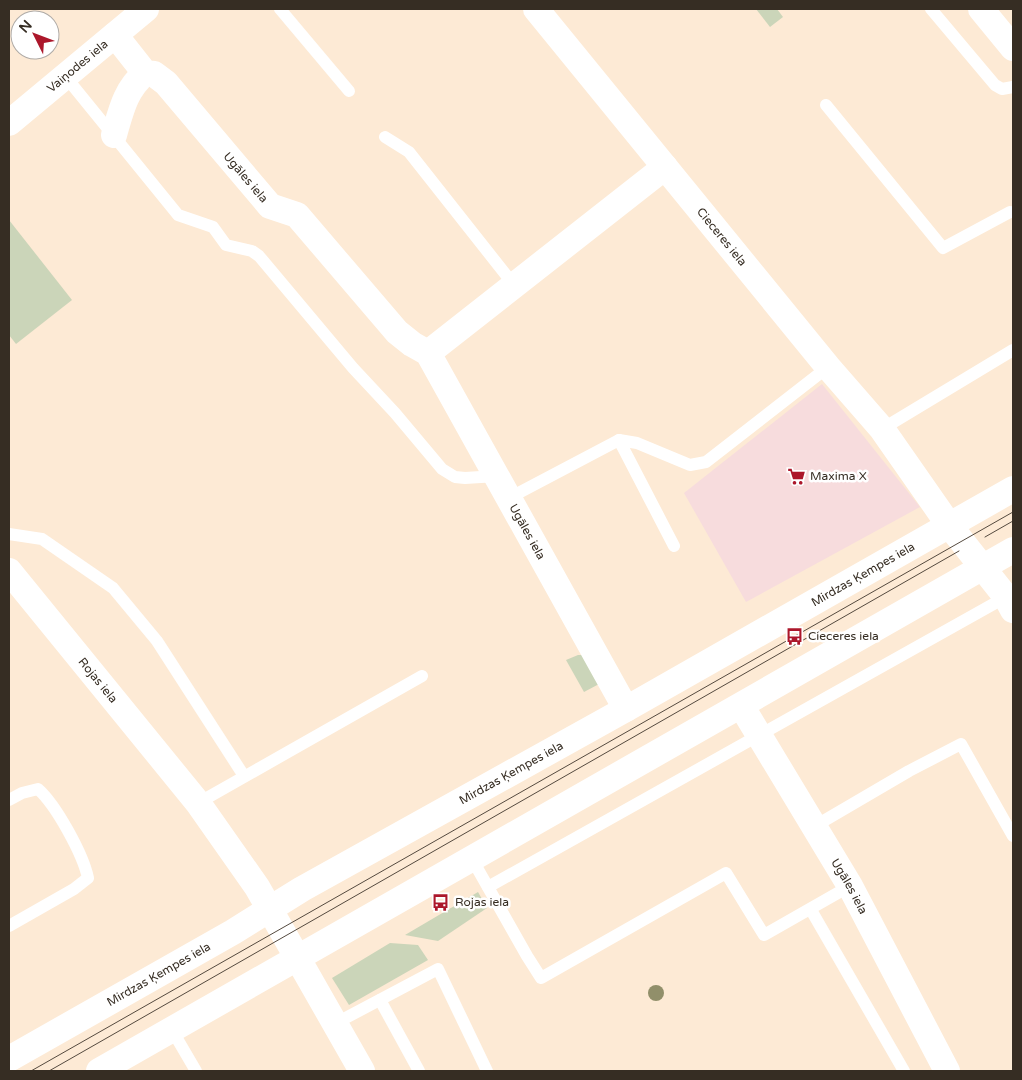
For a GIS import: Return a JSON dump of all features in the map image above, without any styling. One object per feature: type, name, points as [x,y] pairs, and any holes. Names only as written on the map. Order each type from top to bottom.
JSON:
[{"type":"street","name":"Vaiņodes iela","points":[[9,123],[146,9]]},
{"type":"street","name":"Cieceres iela","points":[[536,9],[828,367],[882,429],[949,525],[1010,604]]},
{"type":"street","points":[[981,9],[1013,48]]},
{"type":"street","name":"Ugāles iela","points":[[115,35],[145,73],[154,74],[166,83],[270,206],[297,216],[397,332],[412,344],[428,353],[626,709]]},
{"type":"street","points":[[114,135],[124,100],[133,83],[145,73]]},
{"type":"street","points":[[428,353],[665,167]]},
{"type":"street","name":"Mirdzas Ķempes iela","points":[[9,1059],[270,909],[1013,489]]},
{"type":"street","points":[[100,1071],[742,707],[1013,550]]},
{"type":"street","name":"Rojas iela","points":[[9,571],[198,804],[257,887],[362,1071]]},
{"type":"street","name":"Ugāles iela","points":[[742,707],[850,886],[947,1071]]},
{"type":"lane","points":[[280,9],[349,91]]},
{"type":"lane","points":[[931,9],[995,85],[1002,89],[1013,87]]},
{"type":"lane","points":[[65,76],[178,215],[213,227],[226,245],[252,251],[259,256],[353,368],[395,412],[442,469],[455,477],[503,487],[619,440],[637,443],[690,465],[706,462],[828,367]]},
{"type":"lane","points":[[826,104],[943,248],[1012,212]]},
{"type":"lane","points":[[385,137],[409,152],[514,285]]},
{"type":"lane","points":[[882,429],[1013,350]]},
{"type":"lane","points":[[619,440],[674,546]]},
{"type":"lane","points":[[9,534],[42,539],[113,588],[157,641],[244,776]]},
{"type":"lane","points":[[488,887],[760,734],[1010,604]]},
{"type":"lane","points":[[198,804],[422,676]]},
{"type":"lane","points":[[815,826],[909,771],[961,744],[1013,836]]},
{"type":"lane","points":[[9,800],[22,792],[38,789],[48,798],[85,863],[88,878],[74,889],[9,926]]},
{"type":"lane","points":[[472,859],[526,956],[541,978],[726,873],[764,935],[811,910],[850,886]]},
{"type":"lane","points":[[811,910],[904,1071]]},
{"type":"lane","points":[[336,1023],[438,969],[487,1071]]},
{"type":"lane","points":[[380,1000],[420,1071]]},
{"type":"lane","points":[[172,1030],[196,1071]]},
{"type":"shaded area","points":[[822,384],[920,507],[746,602],[684,493]]},
{"type":"green space","points":[[756,9],[777,9],[783,17],[770,27]]},
{"type":"green space","points":[[9,220],[72,300],[16,344],[9,335]]},
{"type":"green space","points":[[578,655],[584,655],[601,683],[584,692],[566,660]]},
{"type":"green space","points":[[478,892],[487,908],[438,941],[405,935]]},
{"type":"green space","points":[[390,943],[418,945],[428,960],[349,1005],[332,978]]},
{"type":"tram line","points":[[31,1071],[1013,512]]},
{"type":"tram line","points":[[985,537],[1013,521]]},
{"type":"tram line","points":[[49,1071],[959,551]]},
{"type":"place","name":"Maxima X","points":[[796,476]]},
{"type":"place","name":"Cieceres iela","points":[[794,636]]},
{"type":"place","name":"Rojas iela","points":[[441,902]]}]
